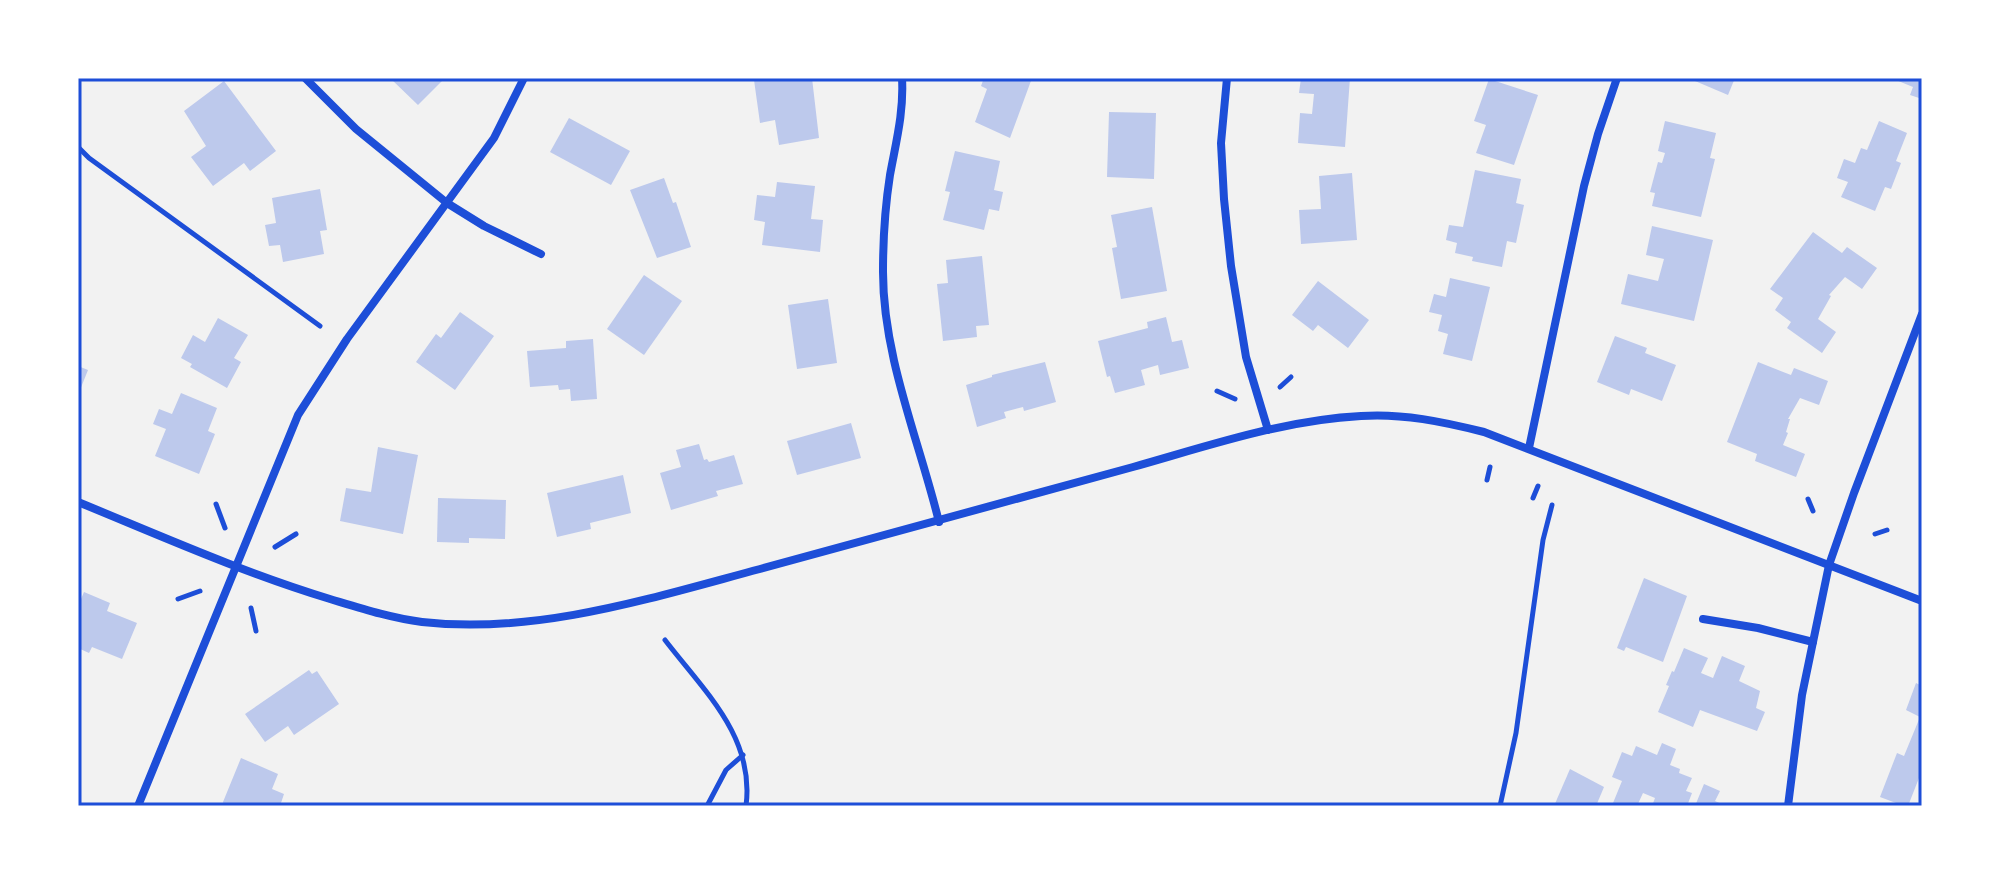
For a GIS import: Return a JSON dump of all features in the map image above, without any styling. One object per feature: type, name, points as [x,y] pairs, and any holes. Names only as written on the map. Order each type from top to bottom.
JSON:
[{"type":"street","points":[[305,78],[356,129],[447,203],[504,237],[541,254]]},
{"type":"street","points":[[138,806],[298,415],[347,339],[494,138],[524,78]]},
{"type":"street","points":[[902,78],[903,101],[885,214],[885,318],[939,522]]},
{"type":"street","points":[[1227,78],[1221,143],[1231,266],[1246,357],[1268,430]]},
{"type":"street","points":[[1529,448],[1584,186],[1617,78]]},
{"type":"street","points":[[1788,806],[1802,695],[1829,565],[1922,314]]},
{"type":"street","points":[[78,502],[237,568],[340,602],[421,622],[476,624],[526,621],[573,615],[694,586],[939,522],[1268,430],[1362,415],[1400,417],[1484,432],[1922,601]]},
{"type":"street","points":[[1703,619],[1758,628],[1813,642]]},
{"type":"path","points":[[78,147],[320,326]]},
{"type":"path","points":[[1280,387],[1291,377]]},
{"type":"path","points":[[1217,391],[1235,399]]},
{"type":"path","points":[[1487,480],[1490,467]]},
{"type":"path","points":[[1533,498],[1538,486]]},
{"type":"path","points":[[1808,499],[1813,511]]},
{"type":"path","points":[[216,504],[225,528]]},
{"type":"path","points":[[1500,806],[1516,733],[1543,540],[1552,505]]},
{"type":"path","points":[[1875,534],[1887,530]]},
{"type":"path","points":[[275,547],[296,534]]},
{"type":"path","points":[[178,599],[200,591]]},
{"type":"path","points":[[251,608],[256,631]]},
{"type":"path","points":[[665,640],[730,725],[743,755],[748,787],[746,806]]},
{"type":"path","points":[[707,806],[726,770],[743,755]]},
{"type":"building","points":[[390,78],[445,78],[418,105]]},
{"type":"building","points":[[812,78],[819,138],[779,145],[775,120],[760,123],[754,80]]},
{"type":"building","points":[[984,78],[1032,78],[1010,138],[975,122],[987,89],[981,86]]},
{"type":"building","points":[[1301,78],[1350,78],[1345,147],[1298,143],[1300,113],[1312,114],[1314,94],[1299,93]]},
{"type":"building","points":[[1696,78],[1735,78],[1728,95],[1695,81]]},
{"type":"building","points":[[1891,78],[1922,78],[1922,99],[1910,95],[1913,87]]},
{"type":"building","points":[[1489,79],[1538,95],[1514,165],[1476,153],[1486,125],[1474,121]]},
{"type":"building","points":[[224,81],[276,151],[250,171],[244,163],[213,186],[191,157],[206,146],[184,111]]},
{"type":"building","points":[[1109,112],[1156,113],[1154,179],[1107,177]]},
{"type":"building","points":[[569,118],[630,151],[611,185],[550,152]]},
{"type":"building","points":[[1665,121],[1716,133],[1710,158],[1715,159],[1701,217],[1652,206],[1655,193],[1650,192],[1658,162],[1662,163],[1665,153],[1658,151]]},
{"type":"building","points":[[1879,121],[1907,133],[1896,161],[1901,163],[1891,189],[1885,187],[1875,211],[1841,197],[1848,182],[1837,178],[1844,159],[1855,163],[1861,148],[1867,150]]},
{"type":"building","points":[[955,151],[1000,161],[994,190],[1003,192],[999,211],[989,209],[984,230],[943,220],[950,192],[945,191]]},
{"type":"building","points":[[1475,170],[1521,179],[1516,203],[1524,205],[1516,243],[1507,241],[1502,267],[1472,261],[1473,257],[1455,253],[1457,243],[1446,240],[1449,225],[1463,227]]},
{"type":"building","points":[[1352,173],[1357,240],[1301,244],[1299,210],[1321,209],[1319,176]]},
{"type":"building","points":[[664,178],[673,203],[676,202],[691,247],[657,258],[630,190]]},
{"type":"building","points":[[777,182],[815,186],[811,219],[823,220],[820,252],[762,245],[765,222],[754,220],[757,195],[775,197]]},
{"type":"building","points":[[320,189],[327,230],[320,231],[324,254],[283,262],[280,245],[269,246],[265,225],[276,223],[272,198]]},
{"type":"building","points":[[1152,207],[1167,291],[1121,299],[1112,248],[1117,247],[1111,215]]},
{"type":"building","points":[[1652,226],[1713,240],[1694,321],[1621,304],[1628,274],[1658,281],[1664,259],[1646,255]]},
{"type":"building","points":[[1813,232],[1842,253],[1847,247],[1877,268],[1862,289],[1845,277],[1829,295],[1818,319],[1836,332],[1822,353],[1787,328],[1791,322],[1775,310],[1783,298],[1770,289]]},
{"type":"building","points":[[982,256],[989,325],[976,326],[977,337],[943,341],[937,284],[948,283],[946,260]]},
{"type":"building","points":[[644,275],[682,301],[644,355],[607,329]]},
{"type":"building","points":[[1450,278],[1490,287],[1472,361],[1443,354],[1448,334],[1438,331],[1442,315],[1429,312],[1434,294],[1446,297]]},
{"type":"building","points":[[1318,281],[1369,320],[1348,348],[1318,325],[1313,331],[1292,315]]},
{"type":"building","points":[[828,299],[837,363],[797,369],[788,305]]},
{"type":"building","points":[[460,312],[494,336],[455,390],[416,362],[436,334],[441,338]]},
{"type":"building","points":[[1166,317],[1172,342],[1182,340],[1189,368],[1160,375],[1158,365],[1141,370],[1145,385],[1115,393],[1110,376],[1107,377],[1098,341],[1148,328],[1147,322]]},
{"type":"building","points":[[218,318],[248,335],[234,358],[241,362],[227,388],[190,367],[192,364],[181,358],[193,335],[205,342]]},
{"type":"building","points":[[1615,336],[1647,348],[1645,353],[1676,365],[1662,401],[1631,389],[1629,395],[1597,382]]},
{"type":"building","points":[[593,339],[597,399],[571,401],[570,389],[559,390],[558,385],[530,387],[527,351],[566,348],[566,341]]},
{"type":"building","points":[[1045,362],[1056,402],[1024,411],[1023,407],[1004,412],[1006,418],[977,427],[966,385]]},
{"type":"building","points":[[1758,362],[1791,375],[1794,368],[1828,381],[1819,405],[1800,398],[1788,419],[1788,433],[1783,445],[1805,454],[1796,477],[1755,461],[1757,454],[1727,442]]},
{"type":"building","points":[[78,366],[88,370],[78,395]]},
{"type":"building","points":[[181,393],[217,408],[208,431],[215,434],[199,474],[155,456],[166,429],[153,424],[159,409],[172,414]]},
{"type":"building","points":[[851,423],[861,458],[797,475],[787,441]]},
{"type":"building","points":[[699,444],[704,460],[709,462],[734,455],[743,484],[716,491],[718,496],[671,510],[660,473],[681,467],[676,450]]},
{"type":"building","points":[[378,447],[418,455],[403,534],[340,521],[346,488],[371,492]]},
{"type":"building","points":[[623,475],[631,513],[590,523],[591,529],[557,537],[547,493]]},
{"type":"building","points":[[438,498],[506,500],[505,539],[469,538],[469,543],[437,542]]},
{"type":"building","points":[[1644,578],[1687,596],[1663,662],[1626,647],[1624,651],[1617,648]]},
{"type":"building","points":[[84,592],[110,603],[107,611],[137,623],[122,659],[92,647],[89,653],[78,648],[78,606]]},
{"type":"building","points":[[1684,648],[1708,658],[1701,673],[1713,678],[1722,656],[1745,666],[1739,681],[1760,691],[1756,708],[1765,712],[1757,731],[1700,710],[1693,727],[1658,712],[1669,686],[1666,685]]},
{"type":"building","points":[[309,670],[312,674],[317,671],[339,704],[294,735],[288,726],[265,742],[245,714]]},
{"type":"building","points":[[1916,683],[1922,686],[1922,779],[1919,778],[1908,806],[1904,806],[1880,797],[1897,753],[1904,756],[1920,717],[1906,710]]},
{"type":"building","points":[[1662,743],[1676,749],[1670,765],[1692,778],[1686,791],[1692,793],[1687,806],[1652,806],[1655,798],[1643,793],[1637,806],[1613,803],[1622,781],[1612,777],[1622,752],[1632,756],[1636,746],[1657,755]]},
{"type":"building","points":[[241,758],[278,774],[272,789],[284,794],[280,806],[224,806]]},
{"type":"building","points":[[1570,769],[1604,787],[1596,806],[1554,806]]},
{"type":"building","points":[[1704,784],[1720,791],[1715,801],[1726,806],[1695,806]]}]
